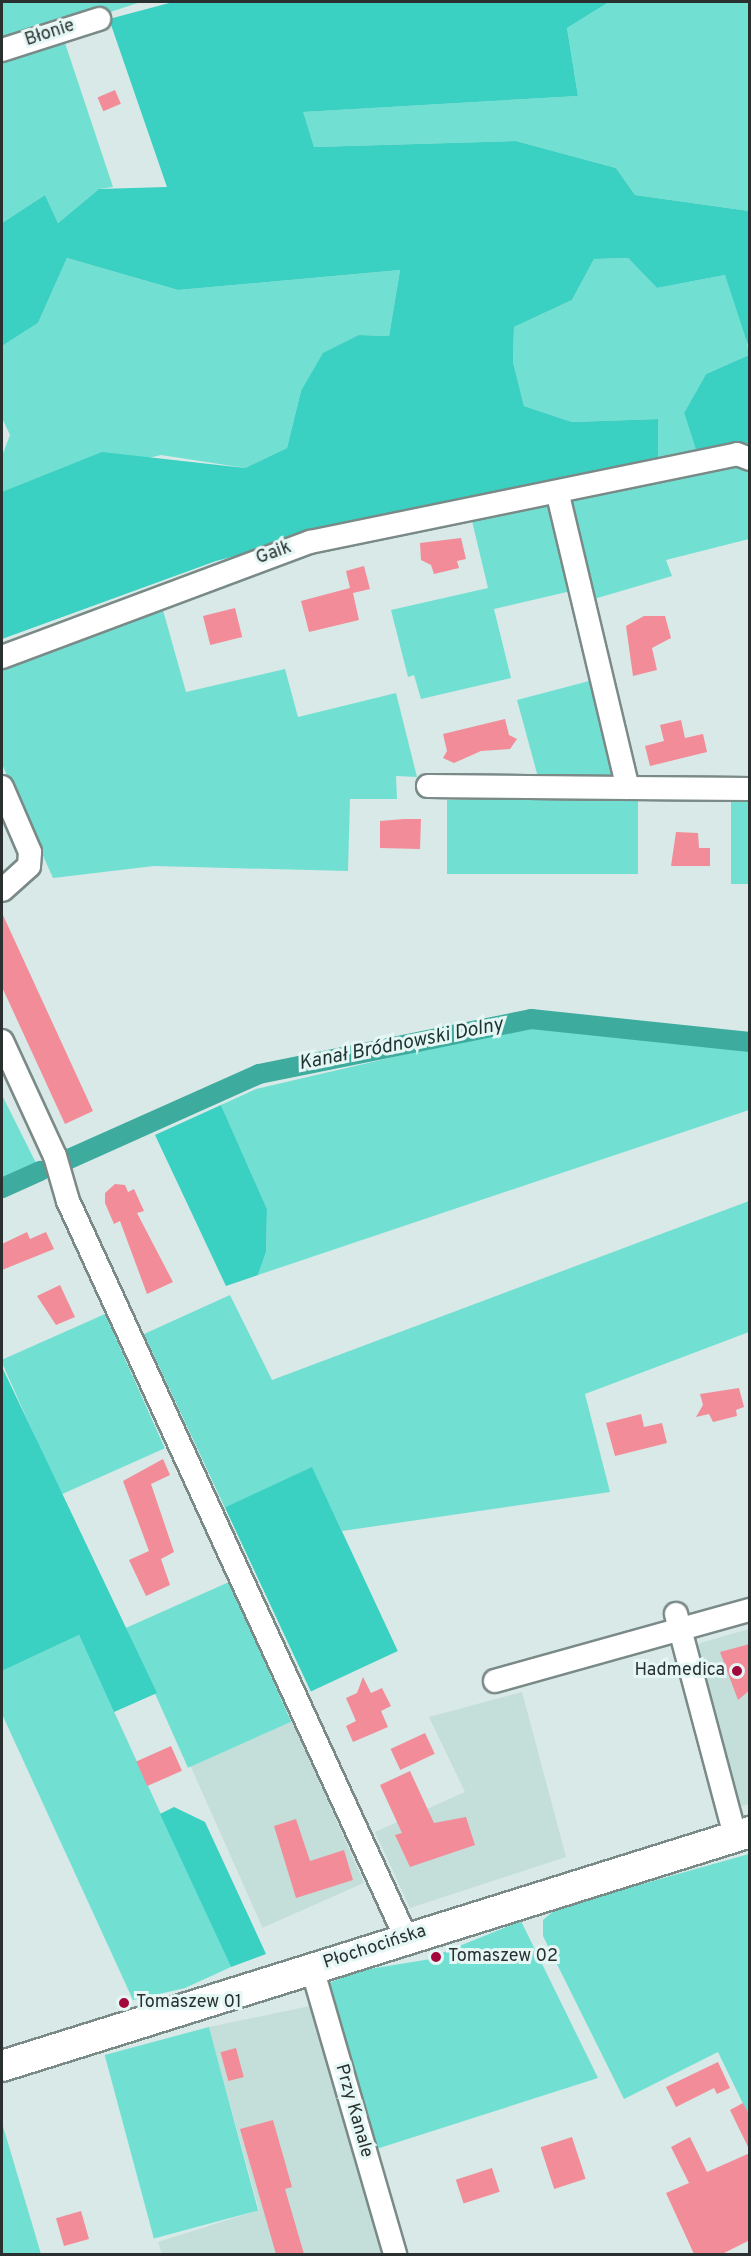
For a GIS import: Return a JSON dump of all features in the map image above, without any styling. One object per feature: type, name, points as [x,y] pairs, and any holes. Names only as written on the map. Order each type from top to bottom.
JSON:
[{"type":"main road","name":"Płochocińska","points":[[2,2066],[742,1834]]},
{"type":"street","name":"Błonie","points":[[2,50],[99,19]]},
{"type":"street","name":"Gaik","points":[[2,657],[310,542],[558,495],[737,454],[750,459]]},
{"type":"street","points":[[558,495],[628,788]]},
{"type":"street","points":[[428,786],[750,789]]},
{"type":"street","points":[[2,787],[30,852],[29,866],[2,890]]},
{"type":"street","points":[[2,1041],[55,1156],[68,1201],[406,1938]]},
{"type":"street","points":[[495,1681],[678,1622],[750,1610]]},
{"type":"street","points":[[678,1622],[742,1834]]},
{"type":"street","name":"Przy Kanale","points":[[312,1968],[395,2254]]},
{"type":"shaded area","points":[[173,2],[609,2],[567,28],[578,96],[303,112],[314,147],[516,141],[616,168],[635,195],[749,211],[749,348],[725,275],[657,288],[628,258],[594,259],[572,300],[514,327],[513,362],[524,406],[572,422],[658,419],[658,460],[390,515],[216,561],[2,639],[2,492],[102,452],[245,468],[287,448],[301,391],[323,353],[359,335],[389,336],[400,270],[178,290],[67,258],[38,323],[2,346],[2,223],[45,195],[58,223],[99,189],[167,187],[109,19]]},
{"type":"shaded area","points":[[749,355],[749,443],[697,453],[684,413],[706,374]]},
{"type":"shaded area","points":[[221,1105],[267,1209],[266,1252],[258,1275],[226,1286],[155,1135]]},
{"type":"shaded area","points":[[2,1367],[157,1693],[114,1712],[79,1635],[2,1671]]},
{"type":"shaded area","points":[[312,1467],[398,1651],[311,1692],[225,1508]]},
{"type":"shaded area","points":[[749,1629],[749,1804],[739,1807],[695,1650],[700,1643]]},
{"type":"shaded area","points":[[522,1692],[566,1857],[410,1908],[375,1832],[465,1792],[429,1717]]},
{"type":"shaded area","points":[[292,1721],[364,1883],[263,1928],[191,1766]]},
{"type":"shaded area","points":[[174,1807],[205,1822],[266,1954],[231,1967],[160,1814]]},
{"type":"shaded area","points":[[310,2006],[387,2254],[162,2254],[158,2242],[259,2210],[209,2027]]},
{"type":"green space","points":[[2,2],[141,2],[2,47]]},
{"type":"green space","points":[[609,2],[749,2],[749,211],[635,195],[616,168],[516,141],[314,147],[302,112],[578,96],[567,28]]},
{"type":"green space","points":[[62,34],[113,187],[99,189],[58,223],[45,195],[2,223],[2,55]]},
{"type":"green space","points":[[67,258],[178,290],[400,270],[389,336],[359,335],[301,391],[287,448],[245,468],[161,455],[2,492],[2,456],[10,435],[2,418],[2,346],[38,323]]},
{"type":"green space","points":[[628,258],[657,288],[725,275],[743,317],[749,355],[706,374],[684,413],[697,453],[658,460],[657,419],[572,422],[524,406],[513,362],[514,327],[572,300],[594,259]]},
{"type":"green space","points":[[744,463],[749,467],[749,539],[666,560],[672,576],[594,599],[570,499]]},
{"type":"green space","points":[[550,503],[571,591],[494,609],[511,678],[421,699],[414,675],[408,677],[391,610],[488,588],[471,517]]},
{"type":"green space","points":[[161,603],[186,692],[285,669],[298,717],[396,693],[417,777],[396,776],[397,799],[350,799],[348,871],[154,866],[53,878],[2,764],[2,669]]},
{"type":"green space","points":[[593,680],[617,778],[538,777],[517,700]]},
{"type":"green space","points":[[447,800],[638,800],[638,874],[447,874]]},
{"type":"green space","points":[[731,802],[749,802],[749,884],[731,884]]},
{"type":"green space","points":[[531,1025],[749,1051],[749,1110],[258,1275],[266,1252],[267,1209],[221,1105],[256,1089]]},
{"type":"green space","points":[[2,1095],[37,1165],[2,1180]]},
{"type":"green space","points":[[749,1201],[749,1332],[585,1394],[610,1492],[342,1531],[312,1468],[225,1508],[144,1334],[230,1295],[272,1380]]},
{"type":"green space","points":[[105,1314],[165,1448],[61,1495],[2,1360]]},
{"type":"green space","points":[[229,1582],[291,1722],[188,1768],[126,1628]]},
{"type":"green space","points":[[79,1635],[231,1967],[185,1988],[133,2000],[2,1714],[2,1671]]},
{"type":"green space","points":[[749,1854],[749,2116],[718,2052],[624,2099],[543,1936],[543,1920],[557,1908]]},
{"type":"green space","points":[[521,1921],[598,2078],[370,2151],[325,1985],[357,1971],[443,1957],[442,1953]]},
{"type":"green space","points":[[209,2027],[258,2211],[154,2238],[105,2055]]},
{"type":"green space","points":[[2,2123],[41,2254],[2,2254]]},
{"type":"building","points":[[115,90],[121,104],[103,111],[98,97]]},
{"type":"building","points":[[461,538],[466,559],[457,561],[459,568],[434,574],[431,565],[421,560],[420,543]]},
{"type":"building","points":[[364,566],[370,589],[353,593],[359,620],[309,632],[301,601],[350,588],[346,571]]},
{"type":"building","points":[[235,608],[242,637],[210,645],[203,616]]},
{"type":"building","points":[[644,616],[665,616],[671,638],[652,648],[657,670],[633,676],[626,626]]},
{"type":"building","points":[[505,719],[509,735],[517,739],[510,749],[481,751],[454,763],[443,758],[447,751],[443,734]]},
{"type":"building","points":[[681,720],[685,738],[703,734],[707,752],[650,766],[645,746],[664,741],[660,725]]},
{"type":"building","points":[[421,819],[420,849],[380,848],[380,821]]},
{"type":"building","points":[[676,832],[698,833],[699,848],[710,848],[710,866],[671,866]]},
{"type":"building","points":[[2,913],[93,1111],[65,1124],[2,987]]},
{"type":"building","points":[[115,1184],[125,1185],[128,1192],[134,1189],[144,1211],[137,1213],[173,1282],[147,1294],[120,1221],[114,1224],[105,1203],[105,1193]]},
{"type":"building","points":[[27,1232],[30,1239],[46,1232],[54,1249],[2,1270],[2,1244]]},
{"type":"building","points":[[60,1285],[75,1317],[56,1325],[37,1296]]},
{"type":"building","points":[[739,1388],[744,1407],[736,1410],[737,1416],[713,1422],[709,1414],[696,1417],[703,1405],[700,1394]]},
{"type":"building","points":[[641,1414],[644,1427],[662,1423],[667,1443],[615,1456],[606,1423]]},
{"type":"building","points":[[163,1459],[170,1475],[151,1484],[174,1552],[161,1559],[170,1585],[146,1596],[129,1560],[149,1551],[123,1481]]},
{"type":"building","name":"Hadmedica","points":[[750,1644],[750,1690],[738,1700],[720,1652]]},
{"type":"building","points":[[363,1677],[371,1693],[382,1688],[391,1706],[381,1711],[388,1727],[353,1742],[346,1726],[356,1721],[346,1698],[357,1693]]},
{"type":"building","points":[[425,1733],[435,1754],[400,1770],[391,1749]]},
{"type":"building","points":[[171,1746],[182,1771],[147,1786],[136,1761]]},
{"type":"building","points":[[410,1771],[434,1823],[466,1817],[475,1845],[410,1867],[395,1835],[402,1833],[380,1785]]},
{"type":"building","points":[[296,1819],[310,1861],[344,1850],[353,1880],[296,1898],[274,1826]]},
{"type":"building","points":[[236,2048],[244,2077],[228,2081],[221,2052]]},
{"type":"building","points":[[718,2062],[730,2088],[717,2094],[714,2088],[676,2107],[666,2087]]},
{"type":"building","points":[[743,2103],[750,2116],[750,2151],[730,2110]]},
{"type":"building","points":[[273,2120],[292,2187],[285,2189],[304,2254],[276,2254],[240,2129]]},
{"type":"building","points":[[572,2137],[586,2179],[554,2189],[541,2147]]},
{"type":"building","points":[[690,2137],[707,2172],[750,2153],[750,2240],[722,2254],[694,2254],[666,2193],[689,2183],[671,2147]]},
{"type":"building","points":[[492,2168],[500,2192],[464,2204],[456,2180]]},
{"type":"building","points":[[81,2211],[89,2239],[64,2246],[56,2218]]},
{"type":"waterway","name":"Kanał Bródnowski Dolny","points":[[69,1159],[259,1074],[531,1019],[750,1042]]},
{"type":"waterway","name":"Kanał Bródnowski Dolny","points":[[2,1188],[40,1171]]},
{"type":"place","name":"Hadmedica","points":[[737,1671]]},
{"type":"place","name":"Tomaszew 02","points":[[436,1957]]},
{"type":"place","name":"Tomaszew 01","points":[[124,2003]]}]
